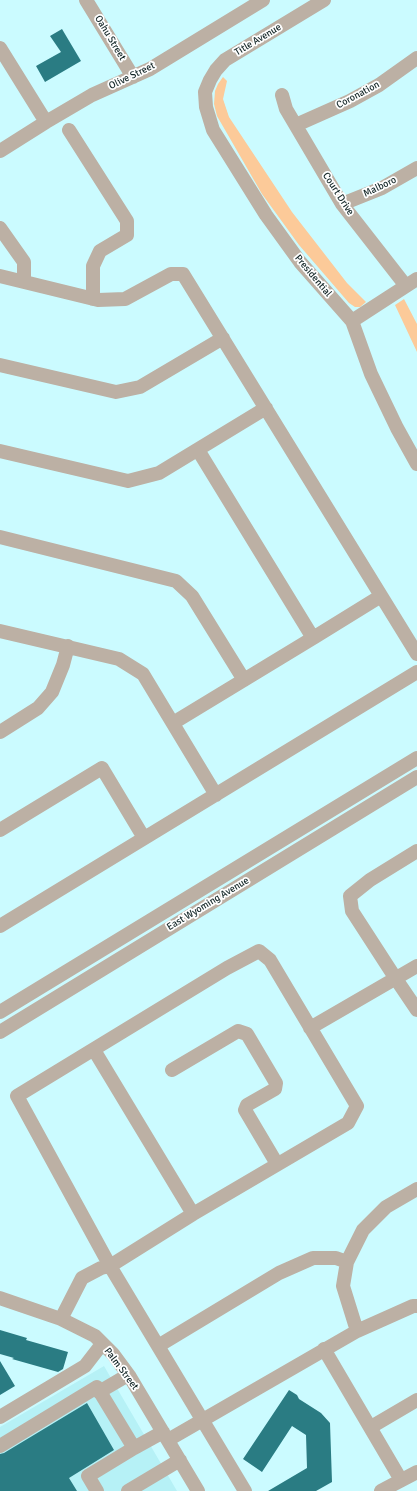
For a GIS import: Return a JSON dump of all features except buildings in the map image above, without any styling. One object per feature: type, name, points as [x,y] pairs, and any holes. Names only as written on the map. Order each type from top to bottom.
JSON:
[{"type":"street","name":"Oahu Street","points":[[86,0],[133,77]]},
{"type":"street","name":"Olive Street","points":[[0,151],[92,95],[150,68],[263,0]]},
{"type":"street","name":"Title Avenue","points":[[205,92],[216,70],[225,60],[324,0]]},
{"type":"street","points":[[0,48],[46,122]]},
{"type":"street","name":"Coronation","points":[[296,125],[350,101],[373,88],[417,58]]},
{"type":"street","name":"Presidential","points":[[205,92],[206,107],[213,130],[266,215],[300,262],[352,321],[371,374],[397,428],[417,464]]},
{"type":"street","name":"Court Drive","points":[[282,95],[286,109],[342,204],[412,282]]},
{"type":"street","points":[[69,130],[127,221],[127,236],[100,251],[93,266],[93,300]]},
{"type":"street","name":"Malboro","points":[[342,204],[382,188],[417,168]]},
{"type":"street","points":[[0,228],[24,262],[24,282]]},
{"type":"street","points":[[0,276],[93,300],[125,300],[171,274],[183,274],[417,654]]},
{"type":"street","points":[[352,321],[412,282]]},
{"type":"street","points":[[0,364],[116,392],[140,387],[223,338]]},
{"type":"street","points":[[0,451],[128,481],[159,474],[266,408]]},
{"type":"street","points":[[198,450],[313,638]]},
{"type":"street","points":[[0,537],[176,581],[192,596],[244,680]]},
{"type":"street","points":[[173,723],[381,596]]},
{"type":"street","points":[[0,631],[119,658],[143,674],[216,795]]},
{"type":"street","points":[[0,732],[38,708],[52,692],[63,665],[68,646]]},
{"type":"street","points":[[0,926],[417,672]]},
{"type":"street","name":"East Wyoming Avenue","points":[[0,1012],[417,758]]},
{"type":"street","points":[[0,830],[102,768],[144,838]]},
{"type":"street","name":"East Wyoming Avenue","points":[[0,1032],[417,777]]},
{"type":"street","points":[[417,851],[370,880],[350,896],[352,911],[417,1010]]},
{"type":"street","points":[[61,1319],[82,1278],[101,1268],[110,1266],[193,1214],[348,1123],[357,1106],[270,960],[259,951],[227,968],[17,1096],[110,1266],[245,1491]]},
{"type":"street","points":[[310,1028],[417,966]]},
{"type":"street","points":[[172,1070],[238,1031],[246,1034],[276,1083],[275,1089],[247,1105],[245,1110],[277,1164]]},
{"type":"street","points":[[94,1050],[193,1214]]},
{"type":"street","points":[[357,1331],[343,1286],[347,1262],[363,1230],[386,1208],[417,1189]]},
{"type":"street","points":[[158,1346],[279,1273],[312,1258],[336,1258],[347,1262]]},
{"type":"street","name":"Palm Street","points":[[0,1298],[61,1319],[95,1336],[113,1354],[128,1375],[198,1491]]},
{"type":"street","points":[[97,1491],[88,1476],[134,1448],[202,1420],[357,1331],[413,1306],[417,1306]]},
{"type":"street","points":[[0,1417],[85,1366],[102,1344]]},
{"type":"street","points":[[324,1349],[401,1480]]},
{"type":"street","points":[[99,1392],[128,1375]]},
{"type":"street","points":[[0,1446],[96,1387],[134,1448]]},
{"type":"street","points":[[371,1427],[417,1400]]},
{"type":"street","points":[[128,1491],[180,1460]]},
{"type":"street","points":[[381,1491],[417,1472]]},
{"type":"shaded area","points":[[223,77],[227,81],[223,99],[229,117],[292,212],[347,283],[366,302],[360,307],[355,307],[349,303],[299,245],[262,194],[217,116],[214,104],[215,91]]},
{"type":"shaded area","points":[[404,299],[417,324],[417,352],[395,305]]},
{"type":"shaded area","points":[[104,1366],[177,1491],[0,1491],[0,1427]]}]
